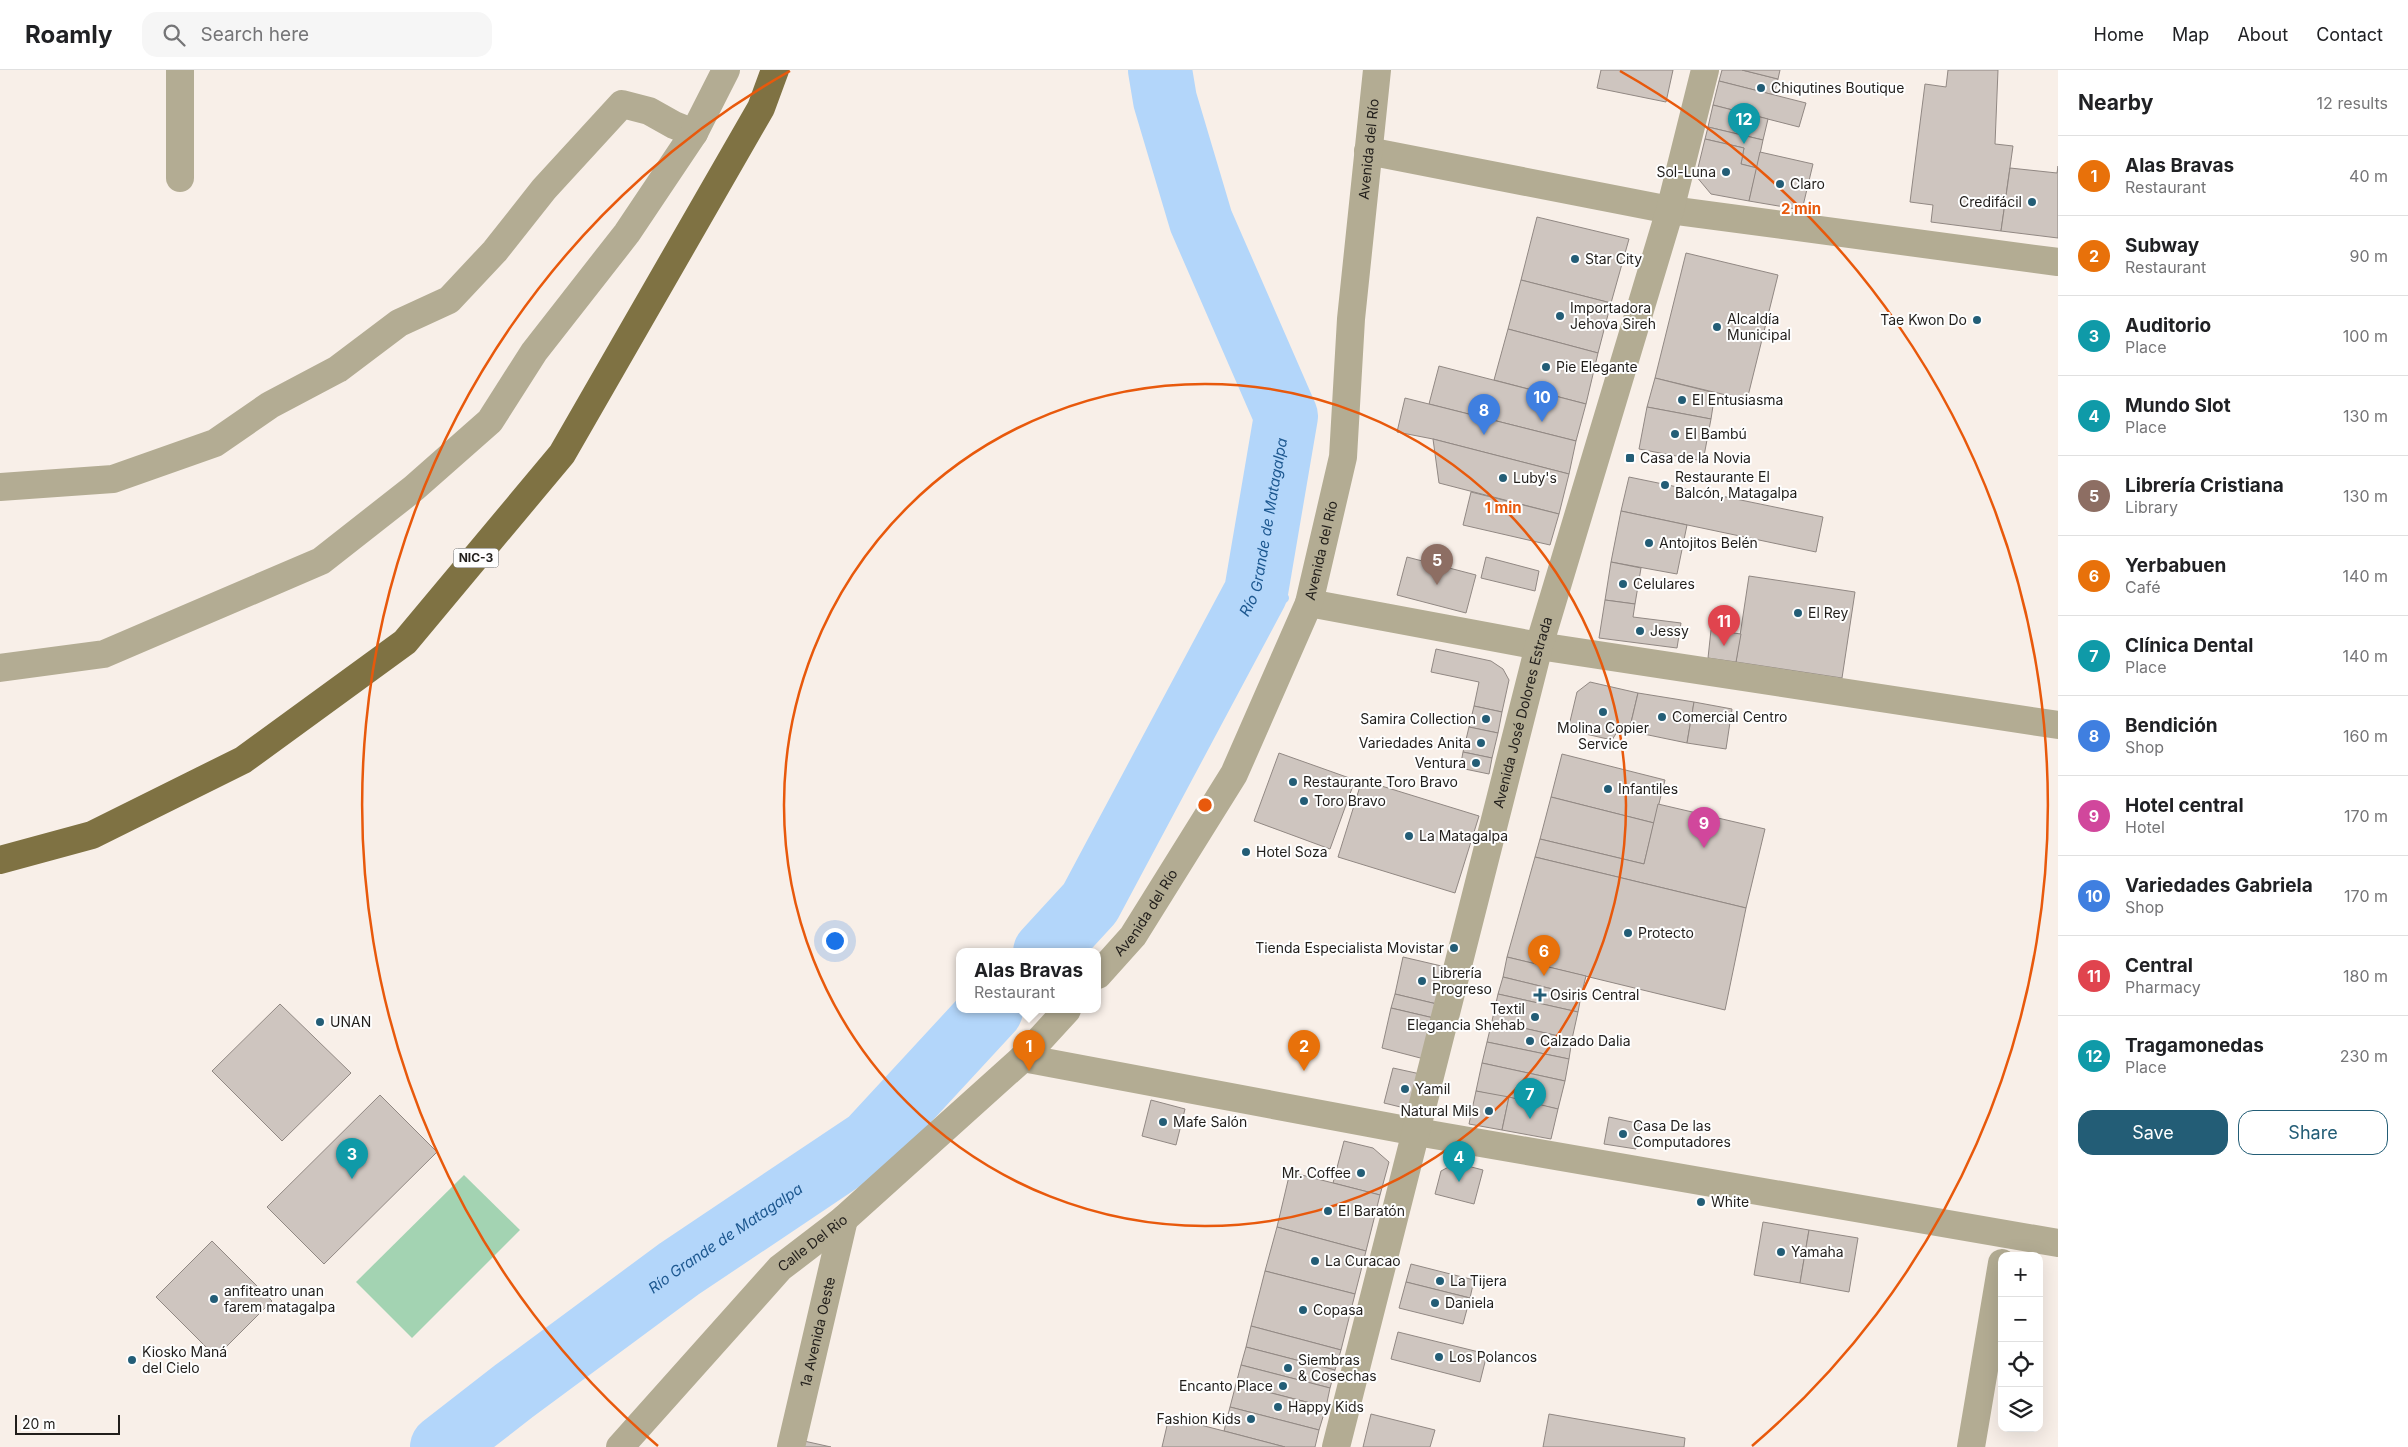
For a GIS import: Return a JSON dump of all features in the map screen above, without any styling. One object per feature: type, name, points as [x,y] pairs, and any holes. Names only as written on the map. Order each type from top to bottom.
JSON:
[{"type":"main road","name":"NIC-3","points":[[0,860],[92,835],[243,760],[405,642],[562,454],[761,108],[776,70]]},
{"type":"street","points":[[180,70],[180,178]]},
{"type":"street","points":[[0,668],[104,654],[321,561],[414,488],[490,420],[534,352],[627,234],[694,133],[726,70]]},
{"type":"street","name":"Avenida del Río","points":[[1101,972],[1133,936],[1234,774],[1309,603],[1343,457],[1351,318],[1377,70]]},
{"type":"street","name":"Avenida José Dolores Estrada","points":[[1336,1447],[1540,646],[1670,210],[1705,70]]},
{"type":"street","points":[[0,487],[113,479],[215,443],[270,405],[338,369],[399,323],[449,300],[495,251],[544,189],[622,104],[649,110],[674,125],[694,133]]},
{"type":"street","points":[[1368,151],[1670,210],[2058,262]]},
{"type":"street","points":[[1309,603],[1540,646],[2058,725]]},
{"type":"street","points":[[1023,1058],[1064,1013]]},
{"type":"street","points":[[1023,1058],[2005,1245],[2058,1243]]},
{"type":"street","name":"Calle Del Rio","points":[[620,1447],[780,1268],[844,1219],[1023,1058]]},
{"type":"street","name":"1a Avenida Oeste","points":[[791,1447],[844,1219]]},
{"type":"street","points":[[1971,1447],[1998,1287]]},
{"type":"green space","points":[[464,1175],[520,1230],[412,1338],[356,1282]]},
{"type":"building","points":[[1601,70],[1673,70],[1666,102],[1597,88]]},
{"type":"building","name":"Chiqutines Boutique","points":[[1722,70],[1742,70],[1778,79],[1774,95],[1719,81]]},
{"type":"building","points":[[1742,70],[1780,70],[1778,79]]},
{"type":"building","points":[[1948,70],[1998,70],[1995,144],[2013,146],[2001,231],[1931,222],[1933,205],[1910,202],[1925,84],[1946,87]]},
{"type":"building","points":[[1719,81],[1806,103],[1799,127],[1713,105]]},
{"type":"building","points":[[1713,105],[1768,119],[1763,140],[1708,127]]},
{"type":"building","points":[[1708,127],[1763,140],[1757,168],[1741,164],[1744,148],[1705,139]]},
{"type":"building","name":"Sol-Luna","points":[[1705,139],[1744,148],[1741,164],[1757,168],[1749,201],[1711,194],[1696,176]]},
{"type":"building","name":"Claro","points":[[1760,152],[1813,164],[1802,210],[1749,201]]},
{"type":"building","name":"Credifácil","points":[[2058,166],[2058,238],[2001,231],[2010,168],[2057,173]]},
{"type":"building","name":"Star City","points":[[1537,217],[1629,239],[1611,303],[1521,280]]},
{"type":"building","name":"Alcaldía Municipal","points":[[1686,253],[1778,275],[1747,400],[1655,378]]},
{"type":"building","name":"Importadora Jehova Sireh","points":[[1521,280],[1611,303],[1598,353],[1508,329]]},
{"type":"building","name":"Pie Elegante","points":[[1508,329],[1598,353],[1586,404],[1494,380]]},
{"type":"building","points":[[1439,366],[1586,404],[1576,441],[1429,404]]},
{"type":"building","name":"El Entusiasma","points":[[1655,378],[1715,393],[1711,419],[1647,407]]},
{"type":"building","points":[[1405,398],[1576,441],[1569,474],[1433,439],[1397,432]]},
{"type":"building","name":"El Bambú","points":[[1647,407],[1711,419],[1703,461],[1639,449]]},
{"type":"building","name":"Luby's","points":[[1433,439],[1569,474],[1559,514],[1439,483]]},
{"type":"building","points":[[1629,477],[1823,517],[1816,552],[1621,511]]},
{"type":"building","points":[[1471,492],[1559,514],[1550,545],[1463,525]]},
{"type":"building","name":"Antojitos Belén","points":[[1621,511],[1687,525],[1677,574],[1611,562]]},
{"type":"building","points":[[1407,557],[1476,575],[1466,613],[1397,595]]},
{"type":"building","points":[[1486,557],[1539,571],[1535,591],[1481,578]]},
{"type":"building","name":"Celulares","points":[[1611,562],[1641,568],[1635,604],[1605,600]]},
{"type":"building","name":"El Rey","points":[[1749,576],[1855,592],[1842,678],[1736,662]]},
{"type":"building","name":"Jessy","points":[[1605,600],[1635,604],[1633,617],[1681,623],[1677,648],[1599,638]]},
{"type":"building","points":[[1711,630],[1741,634],[1736,662],[1708,658]]},
{"type":"building","points":[[1436,649],[1491,661],[1503,669],[1509,680],[1502,712],[1474,706],[1479,682],[1431,672]]},
{"type":"building","name":"Molina Copier Service","points":[[1590,682],[1638,693],[1629,731],[1617,732],[1612,740],[1568,730],[1577,692]]},
{"type":"building","name":"Comercial Centro","points":[[1638,693],[1694,702],[1687,743],[1629,731]]},
{"type":"building","points":[[1694,702],[1732,709],[1726,749],[1687,743]]},
{"type":"building","name":"Samira Collection","points":[[1474,706],[1502,712],[1498,733],[1469,727]]},
{"type":"building","name":"Variedades Anita","points":[[1469,727],[1498,733],[1492,758],[1463,752]]},
{"type":"building","name":"Ventura","points":[[1463,752],[1492,758],[1489,774],[1460,768]]},
{"type":"building","name":"Toro Bravo","points":[[1279,753],[1355,780],[1330,849],[1254,821]]},
{"type":"building","name":"Infantiles","points":[[1562,754],[1665,780],[1654,823],[1551,797]]},
{"type":"building","name":"La Matagalpa","points":[[1362,780],[1479,816],[1455,893],[1338,857]]},
{"type":"building","points":[[1551,797],[1654,823],[1644,864],[1540,839]]},
{"type":"building","points":[[1658,804],[1765,829],[1746,908],[1535,857],[1540,839],[1644,864]]},
{"type":"building","name":"Protecto","points":[[1535,857],[1746,908],[1725,1010],[1507,957]]},
{"type":"building","name":"Librería Progreso","points":[[1403,957],[1450,968],[1441,1005],[1395,994]]},
{"type":"building","points":[[1507,957],[1586,976],[1581,996],[1503,977]]},
{"type":"building","name":"Osiris Central","points":[[1503,977],[1581,996],[1578,1012],[1498,994]]},
{"type":"building","points":[[1395,994],[1441,1005],[1438,1019],[1391,1008]]},
{"type":"building","name":"Textil Elegancia Shehab","points":[[1498,994],[1578,1012],[1572,1039],[1492,1021]]},
{"type":"building","points":[[280,1004],[351,1073],[282,1141],[212,1071]]},
{"type":"building","points":[[1391,1008],[1438,1019],[1428,1060],[1382,1048]]},
{"type":"building","name":"Calzado Dalia","points":[[1492,1021],[1572,1039],[1569,1059],[1487,1042]]},
{"type":"building","points":[[1487,1042],[1569,1059],[1565,1081],[1482,1063]]},
{"type":"building","points":[[1482,1063],[1565,1081],[1558,1109],[1476,1091]]},
{"type":"building","name":"Yamil","points":[[1393,1068],[1425,1075],[1417,1111],[1384,1103]]},
{"type":"building","name":"Natural Mils","points":[[1476,1091],[1509,1097],[1502,1130],[1469,1124]]},
{"type":"building","points":[[380,1095],[437,1152],[324,1264],[267,1207]]},
{"type":"building","points":[[1509,1097],[1558,1109],[1551,1139],[1502,1130]]},
{"type":"building","name":"Mafe Salón","points":[[1151,1100],[1185,1109],[1176,1145],[1142,1136]]},
{"type":"building","name":"Casa De las Computadores","points":[[1609,1117],[1641,1124],[1636,1149],[1604,1144]]},
{"type":"building","name":"Mr. Coffee","points":[[1344,1141],[1373,1148],[1389,1162],[1380,1195],[1333,1183]]},
{"type":"building","points":[[1456,1163],[1483,1170],[1474,1204],[1435,1194],[1441,1171]]},
{"type":"building","name":"El Baratón","points":[[1290,1172],[1380,1195],[1366,1251],[1277,1227]]},
{"type":"building","name":"Yamaha","points":[[1763,1222],[1809,1230],[1800,1283],[1754,1275]]},
{"type":"building","name":"La Curacao","points":[[1277,1227],[1366,1251],[1355,1294],[1265,1271]]},
{"type":"building","points":[[1809,1230],[1858,1238],[1849,1292],[1800,1283]]},
{"type":"building","name":"anfiteatro unan farem matagalpa","points":[[212,1241],[272,1301],[216,1357],[156,1297]]},
{"type":"building","name":"La Tijera","points":[[1411,1264],[1474,1280],[1470,1298],[1406,1282]]},
{"type":"building","name":"Copasa","points":[[1265,1271],[1355,1294],[1341,1350],[1251,1326]]},
{"type":"building","name":"Daniela","points":[[1406,1282],[1470,1298],[1463,1324],[1399,1308]]},
{"type":"building","points":[[1251,1326],[1341,1350],[1335,1370],[1246,1347]]},
{"type":"building","name":"Los Polancos","points":[[1398,1332],[1487,1354],[1480,1382],[1391,1359]]},
{"type":"building","name":"Siembras & Cosechas","points":[[1246,1347],[1335,1370],[1330,1388],[1241,1365]]},
{"type":"building","name":"Encanto Place","points":[[1241,1365],[1330,1388],[1326,1407],[1236,1384]]},
{"type":"building","name":"Happy Kids","points":[[1236,1384],[1326,1407],[1319,1430],[1230,1407]]},
{"type":"building","name":"Fashion Kids","points":[[1230,1407],[1319,1430],[1315,1447],[1285,1447],[1224,1431]]},
{"type":"building","points":[[1371,1414],[1435,1430],[1430,1447],[1363,1447]]},
{"type":"building","points":[[1549,1414],[1685,1438],[1684,1447],[1543,1447]]},
{"type":"building","points":[[1169,1417],[1224,1431],[1285,1447],[1162,1447]]},
{"type":"building","points":[[804,1441],[831,1447],[802,1447]]},
{"type":"waterway","name":"Río Grande de Matagalpa","points":[[1049,948],[1090,903],[1256,592],[1286,416],[1201,221],[1165,100],[1160,70]]},
{"type":"waterway","points":[[1256,592],[1284,598]]},
{"type":"waterway","name":"Río Grande de Matagalpa","points":[[442,1447],[514,1391],[679,1269],[870,1141],[988,1013]]},
{"type":"place","name":"Chiqutines Boutique","points":[[1761,88]]},
{"type":"place","name":"Tragamonedas","points":[[1744,144]]},
{"type":"place","name":"Sol-Luna","points":[[1726,172]]},
{"type":"place","name":"Claro","points":[[1780,184]]},
{"type":"place","name":"Credifácil","points":[[2032,202]]},
{"type":"place","name":"Star City","points":[[1575,259]]},
{"type":"place","name":"Importadora Jehova Sireh","points":[[1560,316]]},
{"type":"place","name":"Tae Kwon Do","points":[[1977,320]]},
{"type":"place","name":"Alcaldía Municipal","points":[[1717,327]]},
{"type":"place","name":"Pie Elegante","points":[[1546,367]]},
{"type":"place","name":"El Entusiasma","points":[[1682,400]]},
{"type":"place","name":"Variedades Gabriela","points":[[1542,422]]},
{"type":"place","name":"El Bambú","points":[[1675,434]]},
{"type":"place","name":"Bendición","points":[[1484,435]]},
{"type":"place","name":"Casa de la Novia","points":[[1630,458]]},
{"type":"place","name":"Luby's","points":[[1503,478]]},
{"type":"place","name":"Restaurante El Balcón, Matagalpa","points":[[1665,485]]},
{"type":"place","name":"Antojitos Belén","points":[[1649,543]]},
{"type":"place","name":"Celulares","points":[[1623,584]]},
{"type":"place","name":"Librería Cristiana","points":[[1437,585]]},
{"type":"place","name":"El Rey","points":[[1798,613]]},
{"type":"place","name":"Jessy","points":[[1640,631]]},
{"type":"place","name":"Central","points":[[1724,646]]},
{"type":"place","name":"Molina Copier Service","points":[[1603,712]]},
{"type":"place","name":"Comercial Centro","points":[[1662,717]]},
{"type":"place","name":"Samira Collection","points":[[1486,719]]},
{"type":"place","name":"Variedades Anita","points":[[1481,743]]},
{"type":"place","name":"Ventura","points":[[1476,763]]},
{"type":"place","name":"Restaurante Toro Bravo","points":[[1293,782]]},
{"type":"place","name":"Infantiles","points":[[1608,789]]},
{"type":"place","name":"Toro Bravo","points":[[1304,801]]},
{"type":"place","name":"La Matagalpa","points":[[1409,836]]},
{"type":"place","name":"Hotel central","points":[[1704,848]]},
{"type":"place","name":"Hotel Soza","points":[[1246,852]]},
{"type":"place","name":"Protecto","points":[[1628,933]]},
{"type":"place","name":"Tienda Especialista Movistar","points":[[1454,948]]},
{"type":"place","name":"Yerbabuen","points":[[1544,976]]},
{"type":"place","name":"Librería Progreso","points":[[1422,981]]},
{"type":"place","name":"Osiris Central","points":[[1540,995]]},
{"type":"place","name":"Textil Elegancia Shehab","points":[[1535,1017]]},
{"type":"place","name":"UNAN","points":[[320,1022]]},
{"type":"place","name":"Calzado Dalia","points":[[1530,1041]]},
{"type":"place","name":"Alas Bravas","points":[[1029,1071]]},
{"type":"place","name":"Subway","points":[[1304,1071]]},
{"type":"place","name":"Yamil","points":[[1405,1089]]},
{"type":"place","name":"Natural Mils","points":[[1489,1111]]},
{"type":"place","name":"Clínica Dental","points":[[1530,1119]]},
{"type":"place","name":"Mafe Salón","points":[[1163,1122]]},
{"type":"place","name":"Casa De las Computadores","points":[[1623,1134]]},
{"type":"place","name":"Mr. Coffee","points":[[1361,1173]]},
{"type":"place","name":"Auditorio","points":[[352,1179]]},
{"type":"place","name":"Mundo Slot","points":[[1459,1182]]},
{"type":"place","name":"White","points":[[1701,1202]]},
{"type":"place","name":"El Baratón","points":[[1328,1211]]},
{"type":"place","name":"Yamaha","points":[[1781,1252]]},
{"type":"place","name":"La Curacao","points":[[1315,1261]]},
{"type":"place","name":"La Tijera","points":[[1440,1281]]},
{"type":"place","name":"anfiteatro unan farem matagalpa","points":[[214,1299]]},
{"type":"place","name":"Daniela","points":[[1435,1303]]},
{"type":"place","name":"Copasa","points":[[1303,1310]]},
{"type":"place","name":"Los Polancos","points":[[1439,1357]]},
{"type":"place","name":"Kiosko Maná del Cielo","points":[[132,1360]]},
{"type":"place","name":"Siembras & Cosechas","points":[[1288,1368]]},
{"type":"place","name":"Encanto Place","points":[[1283,1386]]},
{"type":"place","name":"Happy Kids","points":[[1278,1407]]},
{"type":"place","name":"Fashion Kids","points":[[1251,1419]]}]
